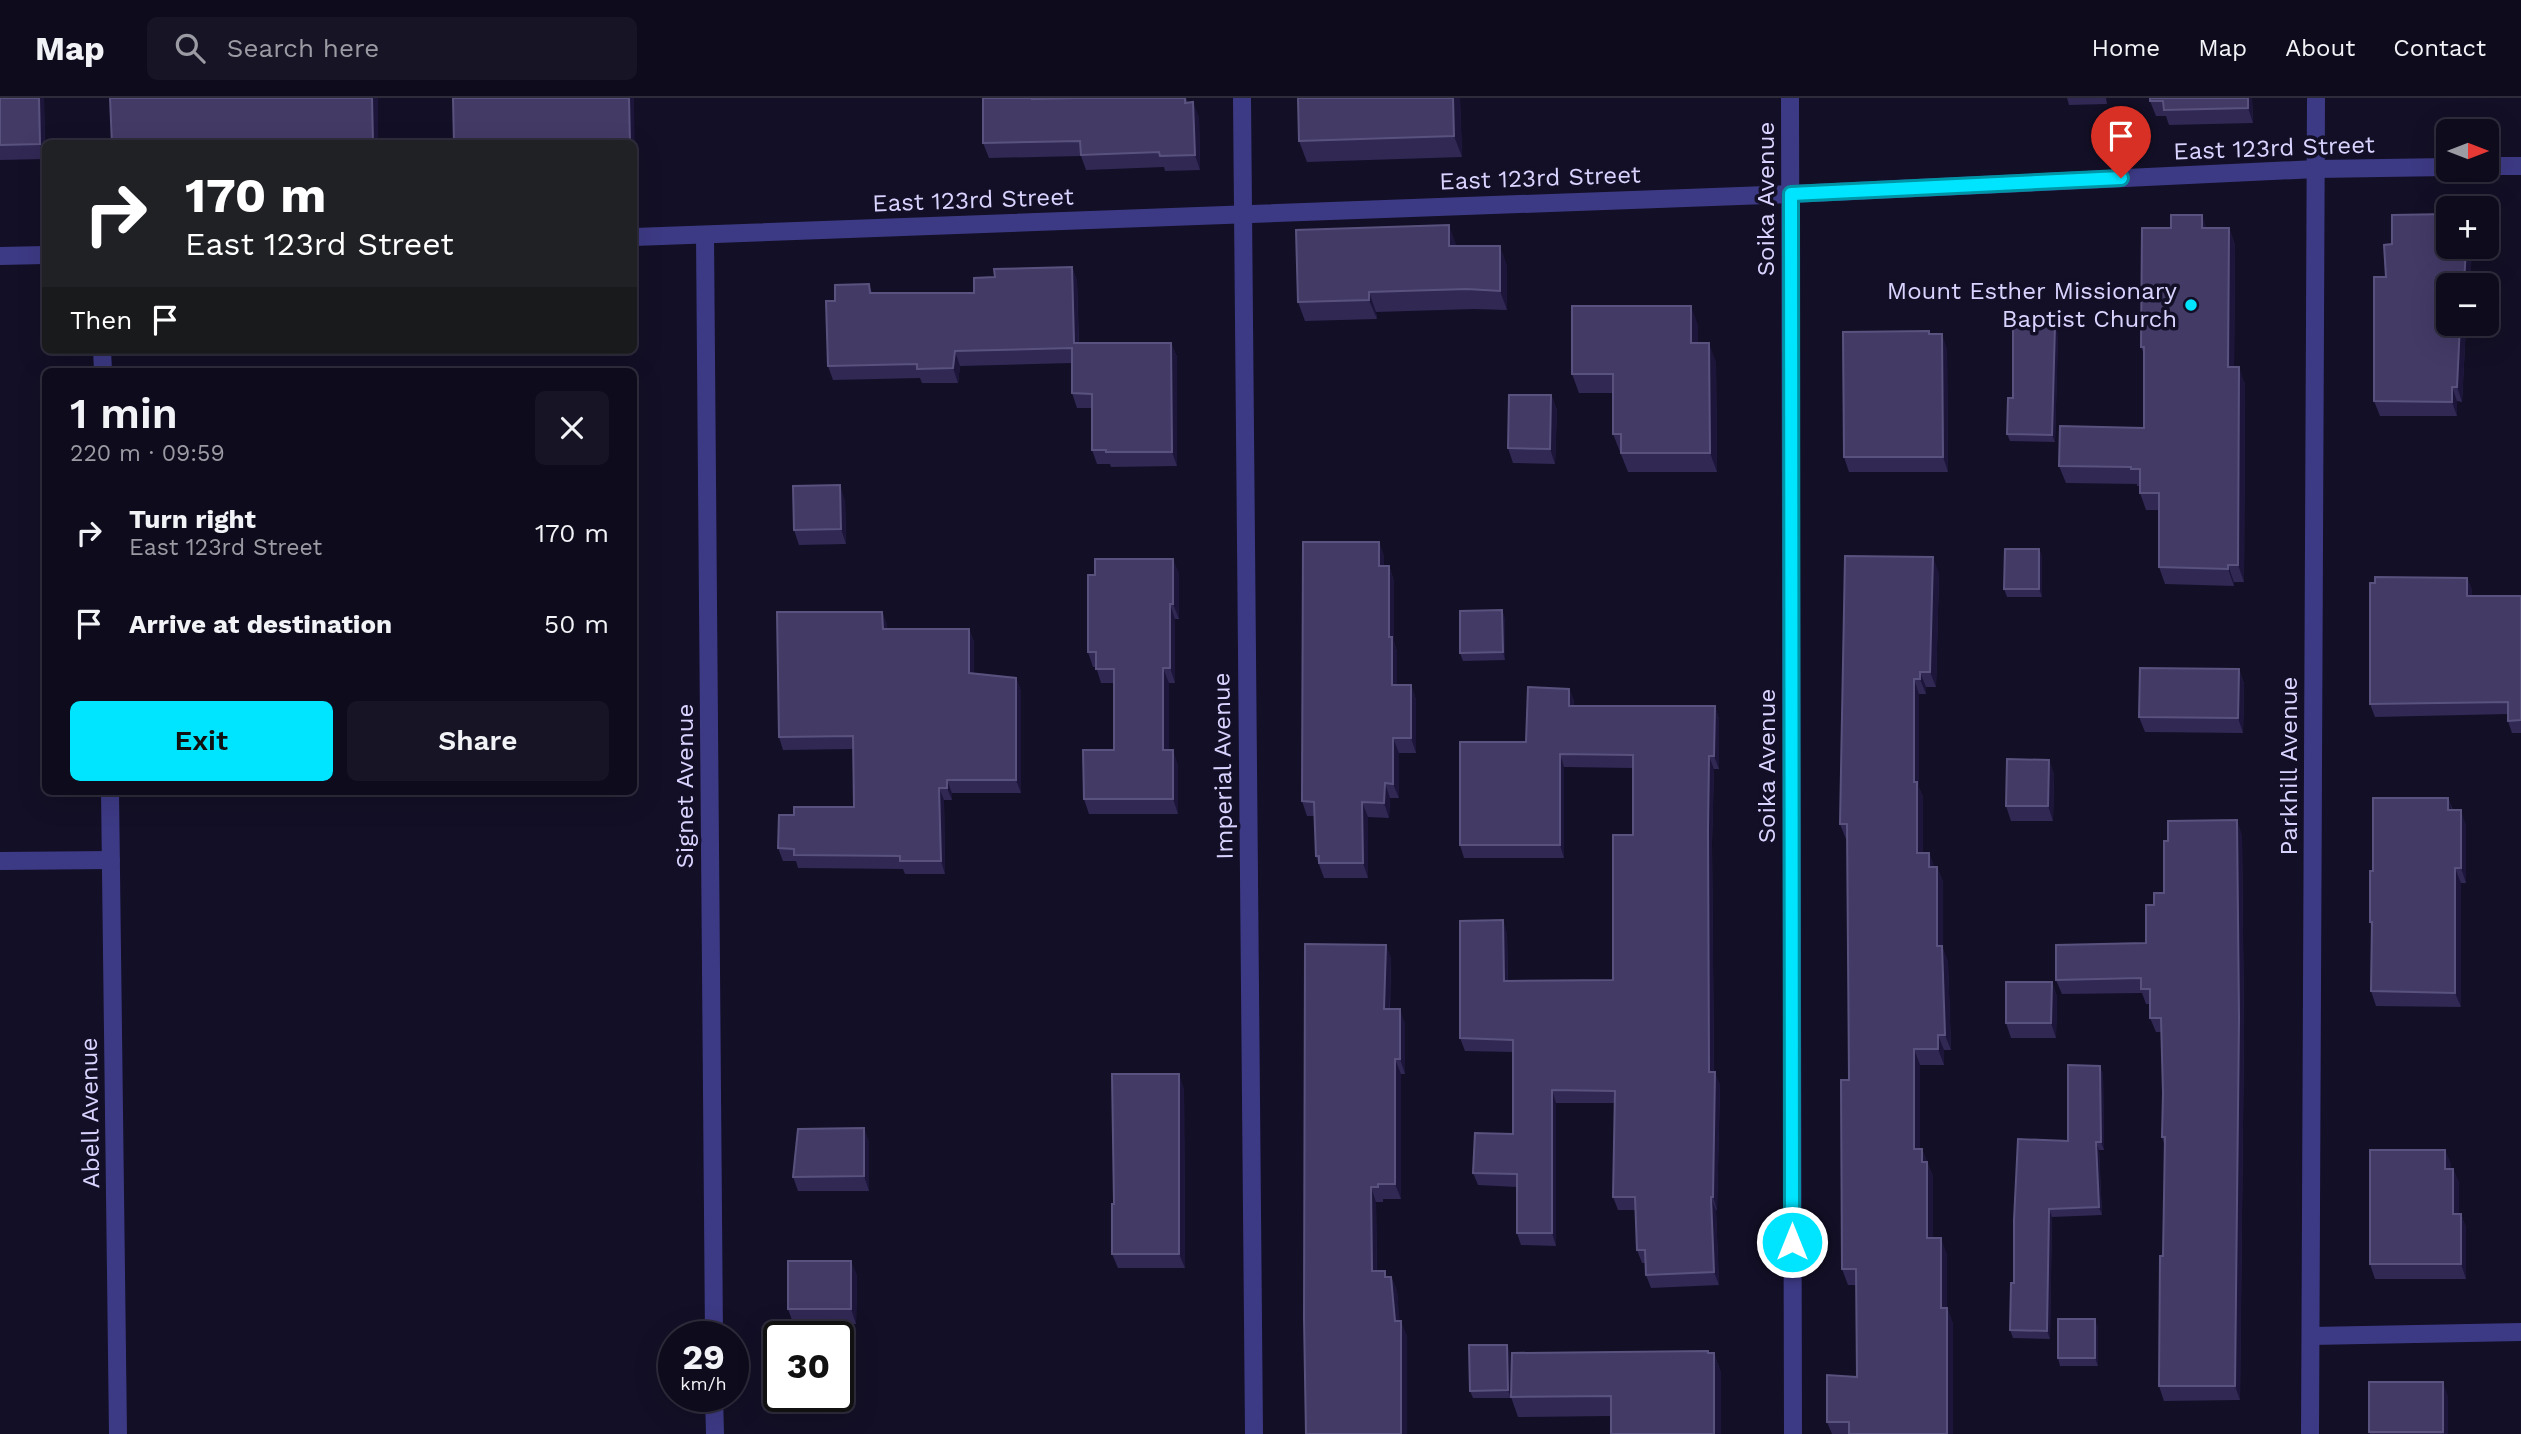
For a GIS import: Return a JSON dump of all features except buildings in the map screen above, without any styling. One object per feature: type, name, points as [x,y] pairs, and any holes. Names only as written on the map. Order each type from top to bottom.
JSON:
[{"type":"street","name":"Imperial Avenue","points":[[1242,98],[1254,1434]]},
{"type":"street","name":"Soika Avenue","points":[[1790,98],[1793,1434]]},
{"type":"street","name":"Parkhill Avenue","points":[[2310,1434],[2316,98]]},
{"type":"street","points":[[2499,166],[2521,166]]},
{"type":"street","name":"East 123rd Street","points":[[637,237],[1791,194],[2316,169],[2436,167]]},
{"type":"street","name":"Signet Avenue","points":[[705,235],[714,1321]]},
{"type":"street","points":[[0,256],[42,254]]},
{"type":"street","name":"Abell Avenue","points":[[110,795],[118,1434]]},
{"type":"street","points":[[0,861],[111,860]]},
{"type":"street","points":[[2311,1336],[2521,1332]]},
{"type":"street","points":[[715,1412],[715,1434]]},
{"type":"place","name":"Mount Esther Missionary Baptist Church","points":[[2191,305]]},
{"type":"route","points":[[1792,1242],[1791,194],[2121,178]]}]
